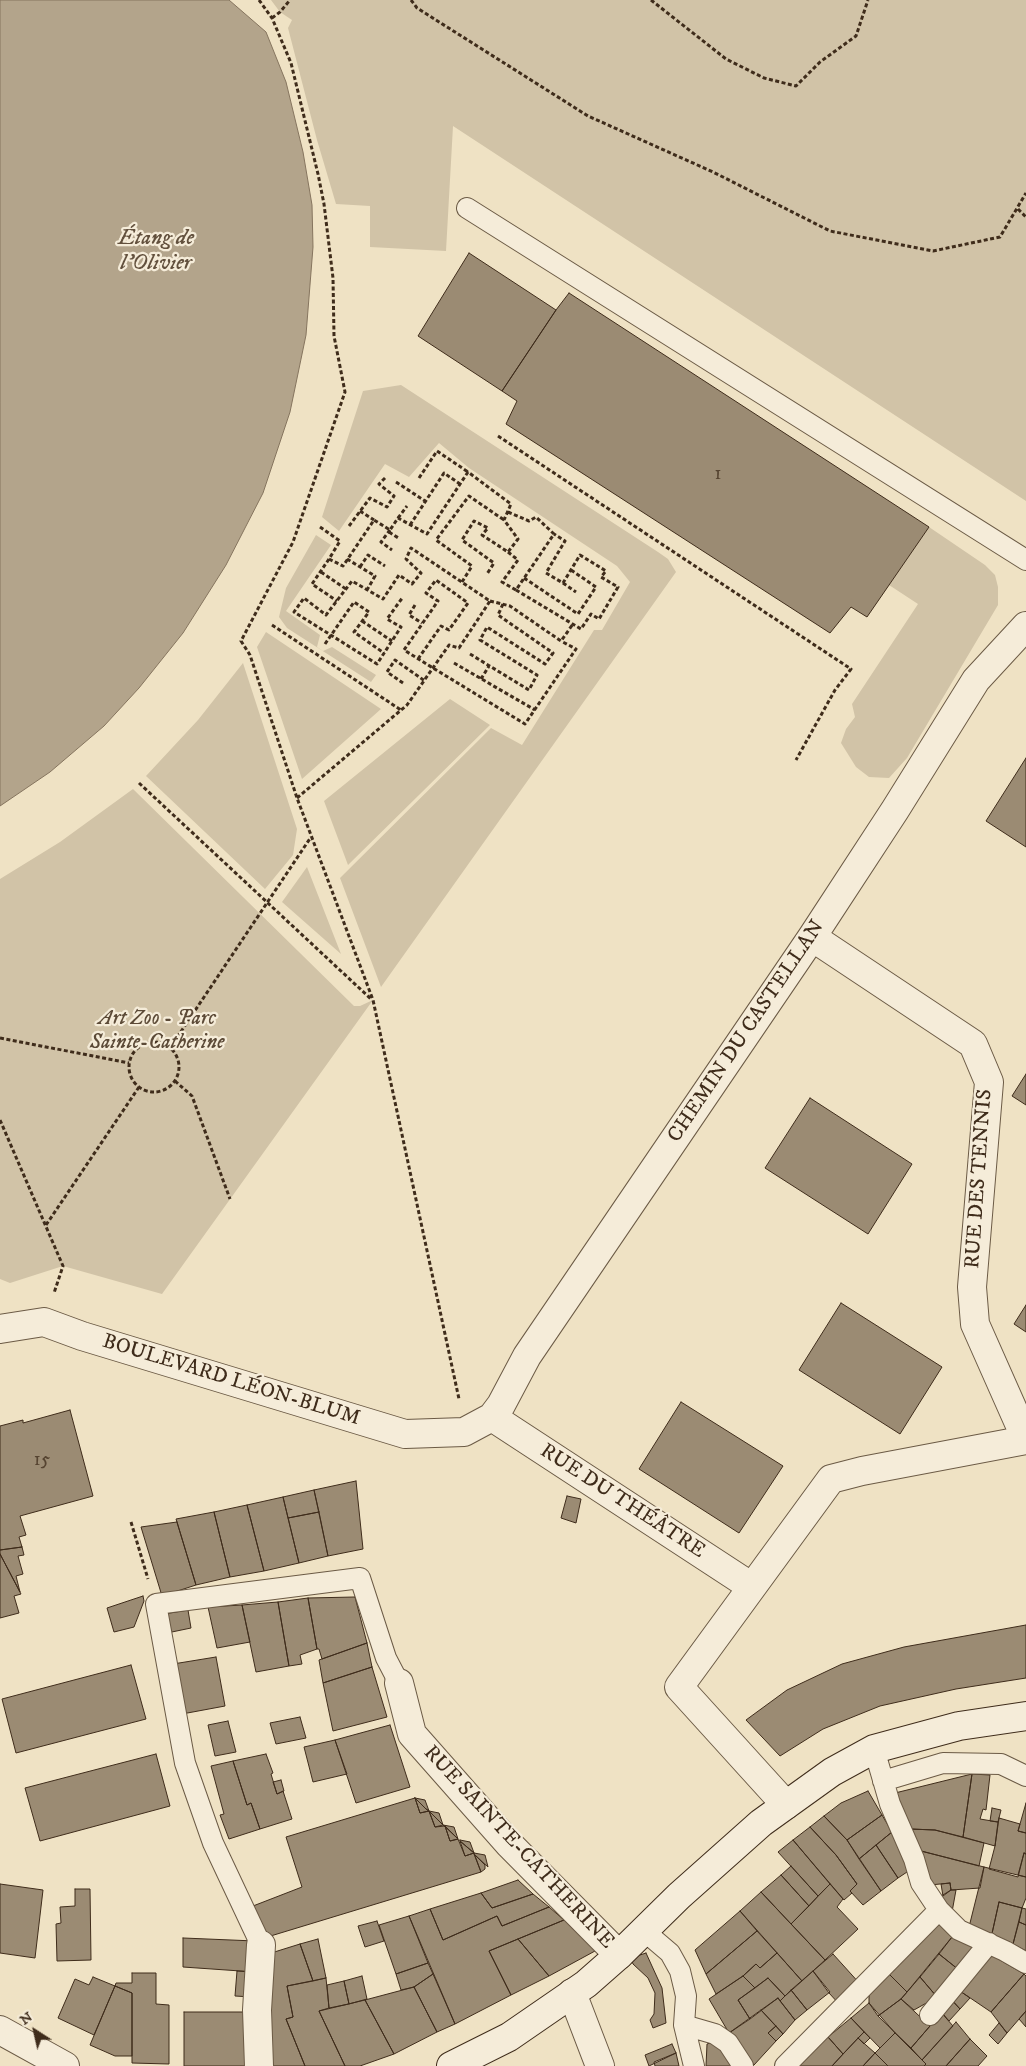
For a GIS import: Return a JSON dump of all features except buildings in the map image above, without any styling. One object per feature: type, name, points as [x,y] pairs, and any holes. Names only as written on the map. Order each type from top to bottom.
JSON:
[{"type":"street","name":"CHEMIN DU CASTELLAN","points":[[464,1432],[492,1417],[501,1405],[527,1356],[812,937],[895,810],[976,680],[1026,626]]},
{"type":"street","name":"RUE DES TENNIS","points":[[812,937],[973,1044],[980,1060],[989,1082],[972,1286],[975,1324],[1026,1440]]},
{"type":"street","name":"BOULEVARD LÉON-BLUM","points":[[0,1329],[44,1322],[113,1346],[405,1434],[464,1432]]},
{"type":"street","name":"RUE DU THÉÂTRE","points":[[492,1417],[752,1587]]},
{"type":"street","points":[[786,1805],[679,1688],[831,1479],[862,1471],[1026,1440]]},
{"type":"street","name":"RUE SAINTE-CATHERINE","points":[[399,1683],[412,1734],[510,1845],[619,1956]]},
{"type":"street","points":[[451,2066],[509,2037],[572,1993],[619,1956],[643,1930],[754,1830],[832,1772],[874,1749],[959,1726],[1026,1716]]},
{"type":"street","points":[[259,2066],[256,2010],[261,1945]]},
{"type":"street","points":[[572,1993],[600,2066]]},
{"type":"street","points":[[0,2030],[65,2066]]},
{"type":"lane","points":[[467,208],[1026,560]]},
{"type":"lane","points":[[261,1945],[213,1843],[185,1763],[156,1604],[360,1578],[386,1658],[399,1683]]},
{"type":"lane","points":[[874,1749],[890,1804],[914,1859],[922,1883],[939,1910],[959,1930],[989,1943],[1026,1963]]},
{"type":"lane","points":[[883,1781],[943,1763],[1001,1764],[1026,1776]]},
{"type":"lane","points":[[785,2066],[939,1910]]},
{"type":"lane","points":[[643,1930],[670,1953],[680,1971],[686,1996],[684,2025],[694,2066]]},
{"type":"lane","points":[[930,2015],[989,1943]]},
{"type":"lane","points":[[684,2025],[715,2034],[728,2043],[743,2066]]},
{"type":"path","points":[[258,0],[272,18],[291,63],[324,204],[333,278],[334,336],[345,392],[292,542],[241,641],[250,655],[298,798],[372,1000],[464,1432]]},
{"type":"path","points":[[272,18],[290,0]]},
{"type":"path","points":[[411,0],[417,8],[588,116],[713,172],[830,231],[933,251],[1000,237],[1026,193]]},
{"type":"path","points":[[651,0],[726,59],[764,78],[796,86],[820,62],[856,36],[868,0]]},
{"type":"path","points":[[1018,209],[1026,217]]},
{"type":"path","points":[[498,436],[850,670],[835,690],[796,760]]},
{"type":"path","points":[[419,478],[437,451],[511,504],[504,520]]},
{"type":"path","points":[[398,518],[426,534],[468,472]]},
{"type":"path","points":[[410,525],[444,473],[460,484]]},
{"type":"path","points":[[349,526],[370,498],[387,507],[394,496],[379,484],[386,477]]},
{"type":"path","points":[[396,482],[425,501]]},
{"type":"path","points":[[462,582],[472,566],[436,540],[469,496],[504,520],[518,539],[508,552]]},
{"type":"path","points":[[392,550],[381,542],[407,506]]},
{"type":"path","points":[[360,511],[400,538]]},
{"type":"path","points":[[508,512],[529,521],[536,517],[554,534],[565,541],[546,573],[576,592]]},
{"type":"path","points":[[328,559],[343,566],[374,520]]},
{"type":"path","points":[[487,574],[494,563],[462,540],[474,521],[488,528],[482,535],[518,560],[502,582],[581,630],[591,614],[599,619],[618,587],[601,577],[606,570],[580,555],[563,583]]},
{"type":"path","points":[[320,527],[340,542],[312,584],[337,601]]},
{"type":"path","points":[[516,590],[554,534]]},
{"type":"path","points":[[403,596],[387,619],[400,628],[377,664],[294,612],[304,598],[326,615],[352,581],[383,599],[399,575],[412,584],[421,573],[406,559],[411,548],[490,600],[510,606],[576,649],[525,724],[418,659],[404,650],[438,602],[426,594],[436,580],[468,603],[449,630],[441,626],[418,659]]},
{"type":"path","points":[[360,567],[368,555],[385,566]]},
{"type":"path","points":[[347,559],[375,576],[367,590]]},
{"type":"path","points":[[524,578],[578,614],[596,587],[571,570]]},
{"type":"path","points":[[321,572],[346,589]]},
{"type":"path","points":[[298,798],[407,705],[449,645],[459,648],[490,600]]},
{"type":"path","points":[[325,644],[354,602],[369,612],[354,632],[384,653]]},
{"type":"path","points":[[470,654],[530,690],[537,675],[480,640],[487,627],[545,664],[553,653],[498,615],[503,604]]},
{"type":"path","points":[[415,605],[409,615],[422,623]]},
{"type":"path","points":[[362,621],[392,641]]},
{"type":"path","points":[[272,624],[401,710]]},
{"type":"path","points":[[562,641],[573,624]]},
{"type":"path","points":[[403,683],[387,672],[396,660],[424,681]]},
{"type":"path","points":[[454,663],[534,710]]},
{"type":"path","points":[[481,678],[489,666]]},
{"type":"path","points":[[139,783],[372,1000]]},
{"type":"path","points":[[170,1048],[312,837]]},
{"type":"path","points":[[0,1038],[129,1064]]},
{"type":"path","points":[[160,1042],[170,1048],[178,1058],[180,1066],[175,1082],[169,1088],[154,1092],[145,1091],[132,1080],[129,1064],[136,1048],[143,1044],[160,1042]]},
{"type":"path","points":[[175,1082],[192,1096],[230,1199]]},
{"type":"path","points":[[46,1226],[139,1087]]},
{"type":"path","points":[[0,1120],[63,1266],[44,1322]]},
{"type":"path","points":[[131,1522],[156,1604]]},
{"type":"green space","points":[[271,0],[1026,0],[1026,501],[453,126],[446,251],[370,247],[370,206],[336,204],[288,28],[292,20],[280,12]]},
{"type":"green space","points":[[401,385],[658,552],[668,559],[676,572],[381,987],[340,878],[491,728],[522,745],[594,630],[602,630],[630,582],[617,566],[469,468],[439,443],[409,477],[385,464],[339,531],[322,517],[363,391]]},
{"type":"green space","points":[[929,527],[985,565],[995,575],[998,587],[998,605],[907,758],[889,778],[869,777],[856,767],[841,743],[846,729],[855,717],[852,704],[918,604],[889,585]]},
{"type":"green space","points":[[316,535],[331,545],[286,611],[320,635],[317,647],[323,651],[332,647],[376,675],[371,682],[287,628],[279,617],[286,588]]},
{"type":"green space","points":[[266,632],[381,709],[302,779],[257,647]]},
{"type":"green space","points":[[243,663],[297,829],[293,855],[265,889],[146,776],[198,720]]},
{"type":"green space","points":[[450,699],[490,725],[348,865],[324,801]]},
{"type":"green space","name":"Art Zoo - Parc Sainte-Catherine","points":[[133,789],[354,1006],[360,1006],[373,1000],[162,1294],[63,1266],[10,1283],[0,1279],[0,879],[60,842]]},
{"type":"green space","points":[[307,867],[341,954],[282,902]]},
{"type":"water","name":"Étang de l'Olivier","points":[[0,0],[229,0],[266,32],[286,82],[303,152],[312,205],[313,247],[306,335],[290,412],[263,493],[226,565],[183,633],[139,688],[104,726],[50,772],[0,806]]}]
